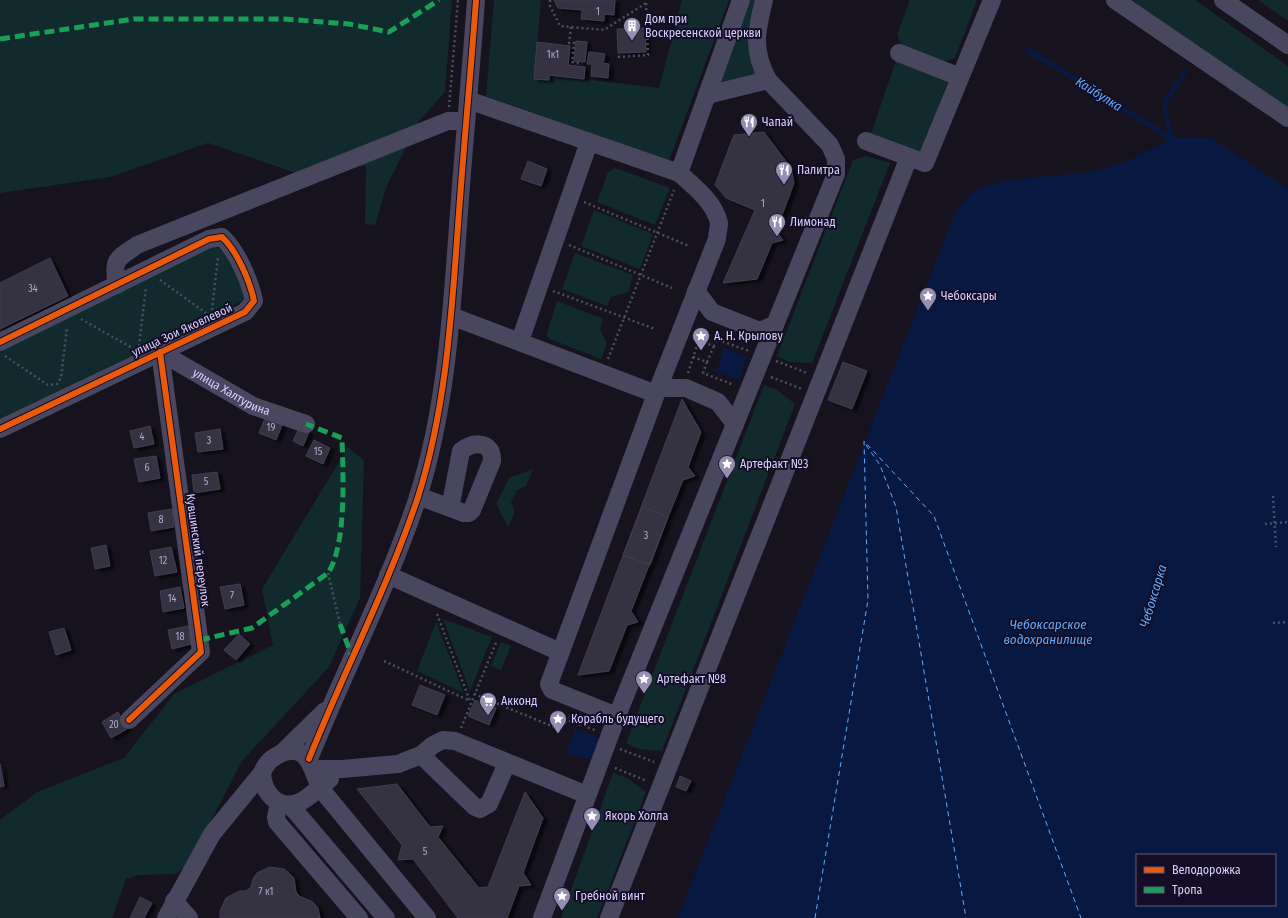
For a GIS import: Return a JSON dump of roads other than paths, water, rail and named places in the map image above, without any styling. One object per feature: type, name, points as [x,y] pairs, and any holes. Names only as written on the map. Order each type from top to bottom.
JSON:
[{"type":"street","points":[[232,809],[249,800],[262,797],[280,802],[300,802],[314,777],[330,707],[372,617],[418,496],[431,445],[441,391],[451,316],[476,0]]},
{"type":"street","points":[[676,182],[741,0]]},
{"type":"street","points":[[542,918],[617,716],[748,390],[766,357],[774,325],[836,174],[836,159],[830,145],[768,80],[757,56],[756,43],[764,0]]},
{"type":"street","points":[[866,141],[925,163],[992,0]]},
{"type":"street","points":[[1115,0],[1288,118]]},
{"type":"street","points":[[1223,0],[1288,45]]},
{"type":"street","points":[[899,53],[960,77]]},
{"type":"street","points":[[707,95],[768,80]]},
{"type":"street","points":[[468,100],[589,142],[676,182],[696,188],[713,210],[719,224],[717,239],[657,391],[549,684],[552,690],[617,716]]},
{"type":"street","points":[[117,285],[114,269],[118,258],[137,245],[448,121],[466,121]]},
{"type":"street","points":[[520,341],[589,142]]},
{"type":"street","points":[[609,918],[909,157]]},
{"type":"street","name":"улица Зои Яковлевой","points":[[0,342],[209,239],[222,237],[229,244],[252,288],[254,301],[245,312],[0,429]]},
{"type":"street","points":[[696,291],[712,312],[760,331],[774,325]]},
{"type":"street","points":[[451,316],[520,341],[602,374],[657,391],[686,388],[718,402],[735,424]]},
{"type":"street","name":"улица Халтурина","points":[[160,352],[253,406],[306,424]]},
{"type":"street","name":"Кувшинский переулок","points":[[130,720],[201,652],[160,352]]},
{"type":"street","points":[[418,496],[450,508]]},
{"type":"street","points":[[388,575],[560,652]]},
{"type":"street","points":[[166,918],[212,834],[262,774],[266,764],[273,757],[283,752],[330,707]]},
{"type":"street","points":[[314,777],[342,769],[398,764],[421,755],[432,745],[443,740],[455,741],[587,795]]},
{"type":"street","points":[[283,752],[292,751],[300,753],[314,777],[424,917]]},
{"type":"street","points":[[421,755],[475,808],[480,809],[489,804],[507,762]]},
{"type":"street","points":[[262,774],[266,790],[280,802],[386,918]]},
{"type":"street","points":[[280,802],[276,817],[277,822],[355,917]]},
{"type":"street","points":[[174,901],[189,918]]},
{"type":"water","name":"Чебоксарское водохранилище","points":[[1171,138],[1211,138],[1288,189],[1288,918],[678,918],[955,213],[971,194],[982,188],[1013,180],[1099,170],[1127,161]]},
{"type":"water","points":[[724,348],[747,357],[739,380],[716,371]]},
{"type":"water","points":[[575,729],[599,738],[591,760],[567,752]]},
{"type":"waterway","name":"Кайбулка","points":[[1028,50],[1171,138]]},
{"type":"waterway","points":[[1172,143],[1165,107],[1166,100],[1186,71]]},
{"type":"place","name":"Дом при Воскресенской церкви","points":[[632,41]]},
{"type":"place","name":"Чапай","points":[[749,137]]},
{"type":"place","name":"Палитра","points":[[784,185]]},
{"type":"place","name":"Лимонад","points":[[777,237]]},
{"type":"place","name":"Чебоксары","points":[[928,311]]},
{"type":"place","name":"А. Н. Крылову","points":[[701,351]]},
{"type":"place","name":"Артефакт №3","points":[[727,479]]},
{"type":"place","name":"Артефакт №8","points":[[644,694]]},
{"type":"place","name":"Акконд","points":[[488,716]]},
{"type":"place","name":"Корабль будущего","points":[[558,734]]},
{"type":"place","name":"Якорь Холла","points":[[592,831]]},
{"type":"place","name":"Гребной винт","points":[[562,911]]},
{"type":"water label","name":"Чебоксарка","points":[[1153,596]]}]
